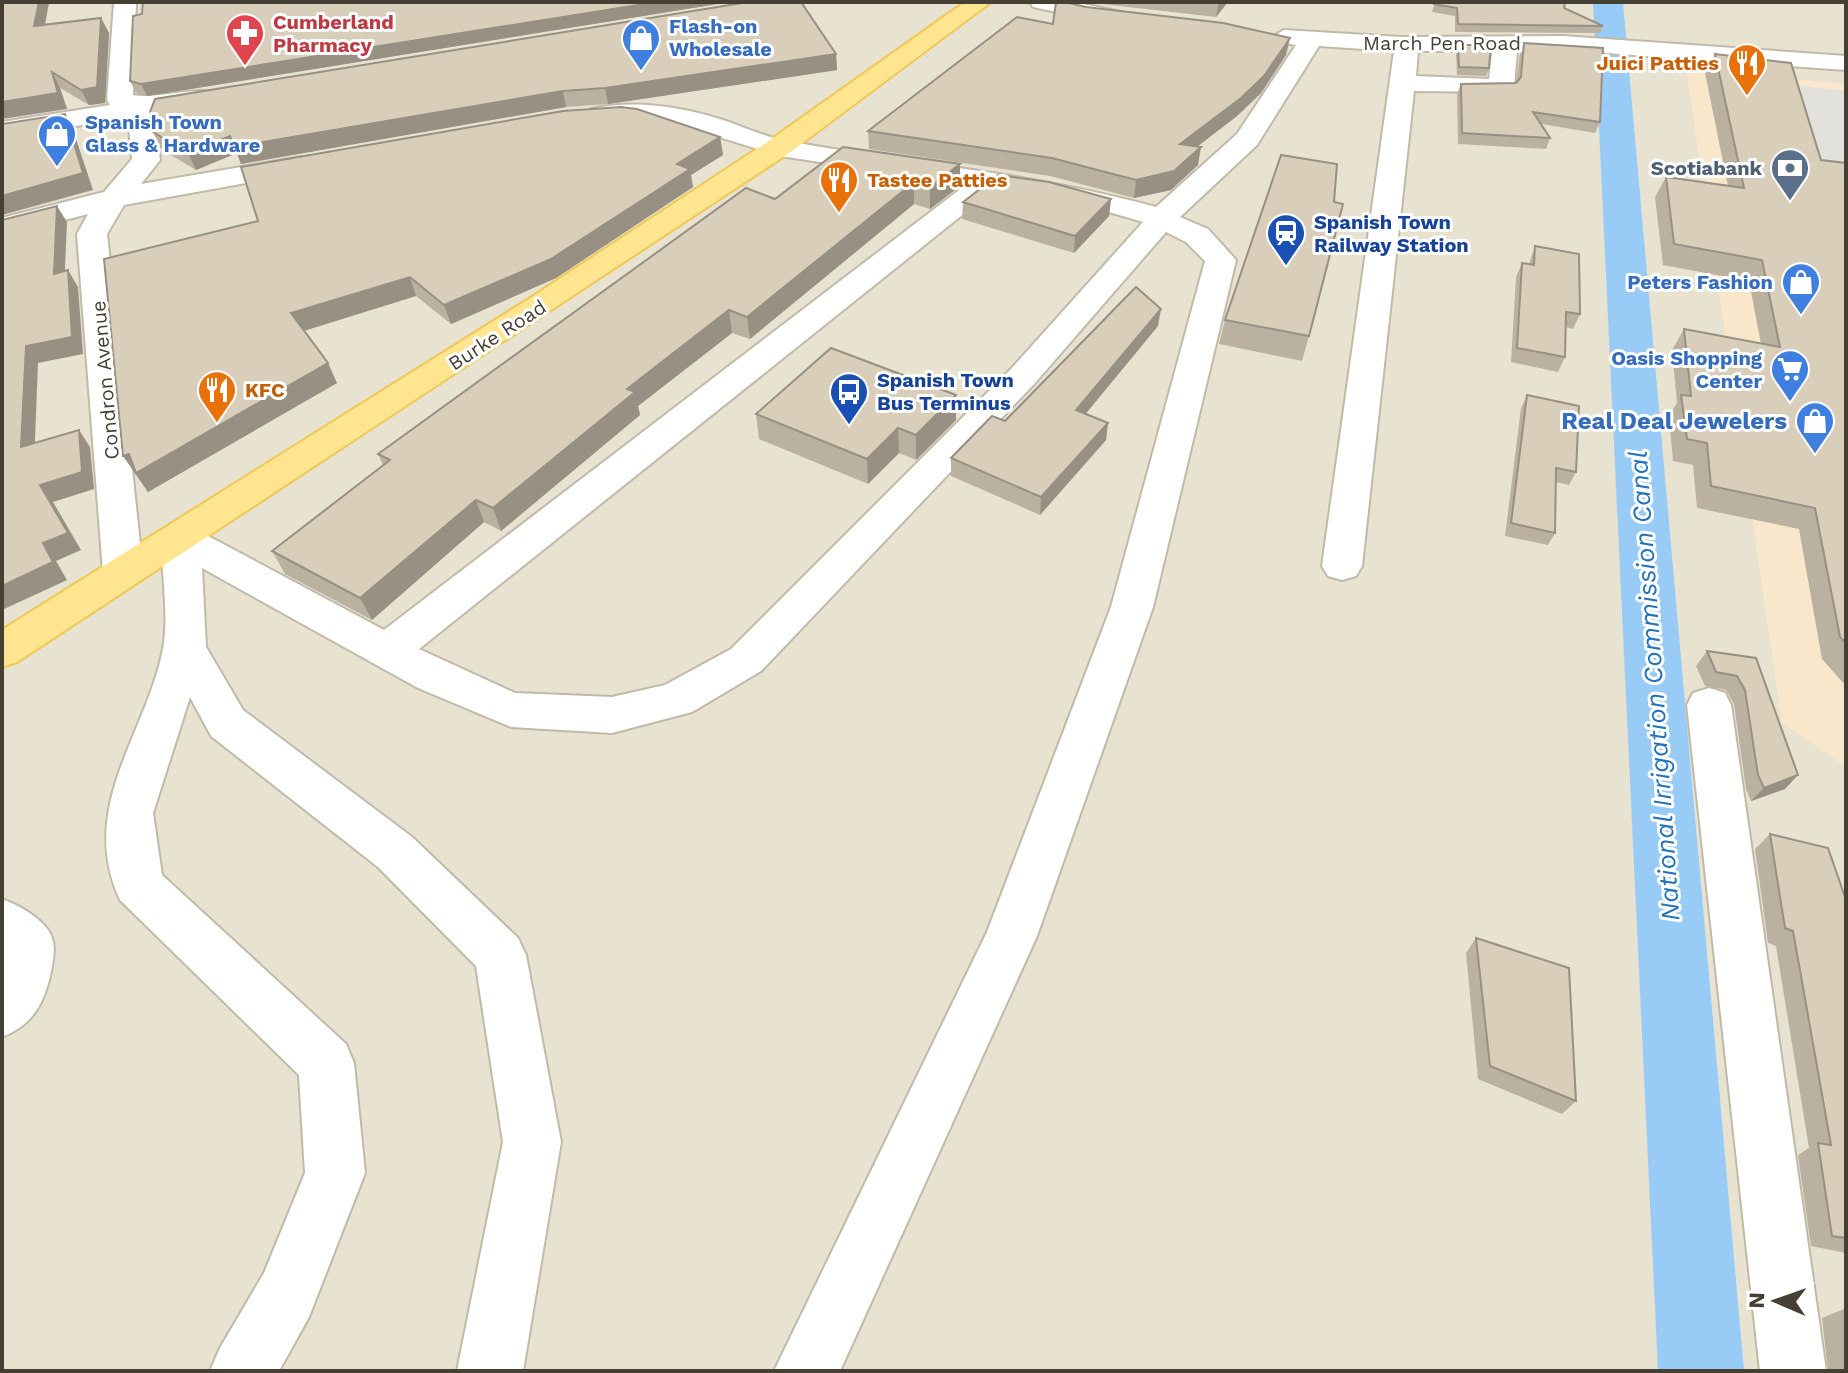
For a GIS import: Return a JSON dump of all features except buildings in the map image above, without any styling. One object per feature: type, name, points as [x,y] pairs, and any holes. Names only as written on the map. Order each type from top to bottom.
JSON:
[{"type":"main road","name":"Burke Road","points":[[2,651],[123,572],[181,539],[779,147],[980,2]]},
{"type":"street","points":[[1041,2],[1085,14],[1138,20]]},
{"type":"street","points":[[131,3],[120,100],[149,107]]},
{"type":"street","name":"March Pen Road","points":[[1274,13],[1260,34],[1311,40],[1407,44],[1563,43],[1846,63]]},
{"type":"street","points":[[181,539],[387,651],[511,710],[612,715],[676,700],[746,660],[1023,376],[1162,218],[1247,139],[1311,40]]},
{"type":"street","points":[[1342,566],[1407,44]]},
{"type":"street","points":[[1402,83],[1501,87],[1505,44]]},
{"type":"street","points":[[2,130],[227,95]]},
{"type":"street","name":"Condron Avenue","points":[[123,572],[92,234],[98,216],[119,197],[146,160],[142,128],[149,107]]},
{"type":"street","points":[[581,117],[624,114],[697,121],[779,147],[1050,188],[1162,218],[1214,247],[1221,260],[1132,607],[1011,936],[807,1371]]},
{"type":"street","points":[[2,227],[119,197],[331,160]]},
{"type":"street","points":[[387,651],[992,178]]},
{"type":"street","points":[[181,539],[185,648],[129,813],[138,885],[326,1063],[335,1173],[287,1295],[243,1371]]},
{"type":"street","points":[[185,648],[227,723],[395,852],[500,955],[532,1142],[490,1371]]},
{"type":"street","points":[[1709,705],[1793,1371]]},
{"type":"street","points":[[2,922],[29,946],[21,991],[2,1012]]},
{"type":"shaded area","points":[[2,2],[1846,2],[1846,1371],[2,1371]]},
{"type":"shaded area","name":"Oasis Shopping Center","points":[[1686,68],[1846,84],[1846,767],[1782,723]]},
{"type":"shaded area","points":[[1781,83],[1846,91],[1846,186],[1809,180]]},
{"type":"waterway","name":"National Irrigation Commission Canal","points":[[1608,2],[1701,1371]]},
{"type":"place","name":"Cumberland Pharmacy","points":[[245,67]]},
{"type":"place","name":"Flash-on Wholesale","points":[[641,72]]},
{"type":"place","name":"Juici Patties","points":[[1747,97]]},
{"type":"place","name":"Spanish Town Glass & Hardware","points":[[57,168]]},
{"type":"place","name":"Scotiabank","points":[[1790,202]]},
{"type":"place","name":"Tastee Patties","points":[[839,214]]},
{"type":"place","name":"Spanish Town Railway Station","points":[[1286,267]]},
{"type":"place","name":"Peters Fashion","points":[[1801,316]]},
{"type":"place","name":"Oasis Shopping Center","points":[[1790,403]]},
{"type":"place","name":"KFC","points":[[217,424]]},
{"type":"place","name":"Spanish Town Bus Terminus","points":[[849,426]]},
{"type":"place","name":"Real Deal Jewelers","points":[[1815,455]]}]
